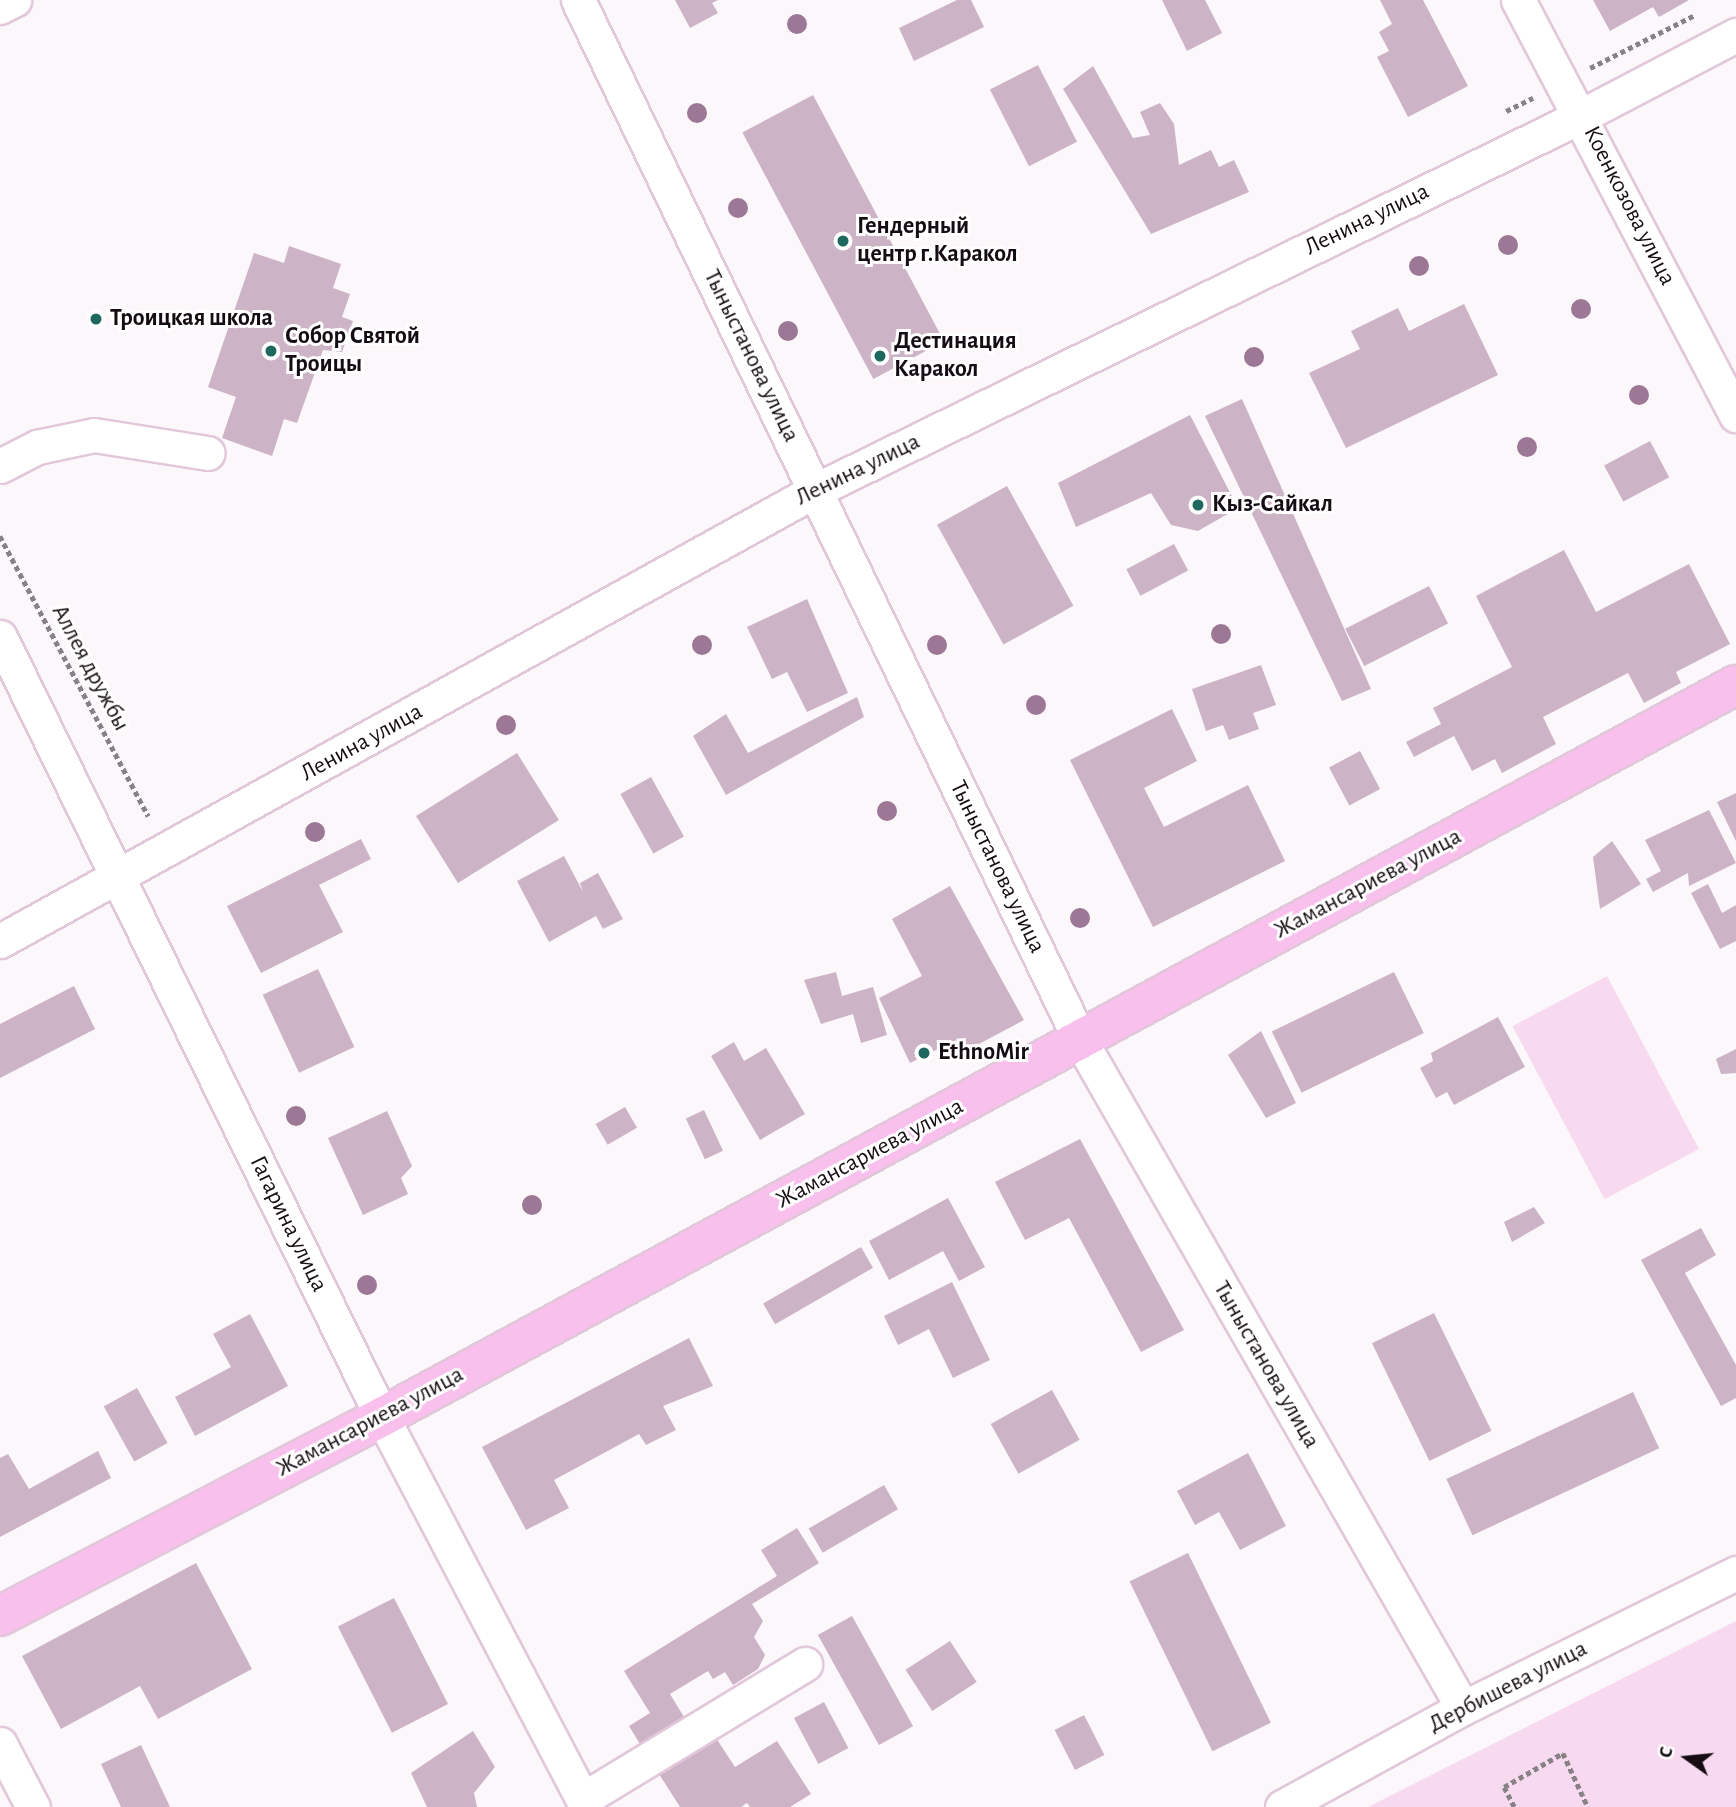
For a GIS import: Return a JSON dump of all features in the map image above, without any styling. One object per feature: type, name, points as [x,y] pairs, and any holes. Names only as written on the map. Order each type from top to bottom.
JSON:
[{"type":"main road","name":"Жамансариева улица","points":[[0,1616],[382,1417],[1736,685]]},
{"type":"street","points":[[0,7],[13,0]]},
{"type":"street","name":"Тыныстанова улица","points":[[578,0],[1080,1040],[1463,1708]]},
{"type":"street","name":"Коенкозова улица","points":[[1518,0],[1583,115],[1736,415]]},
{"type":"street","name":"Ленина улица","points":[[0,941],[119,879],[816,490],[1583,115],[1736,35]]},
{"type":"street","points":[[0,466],[37,447],[94,435],[208,453]]},
{"type":"street","name":"Гагарина улица","points":[[0,637],[382,1417],[585,1803]]},
{"type":"street","name":"Дербишева улица","points":[[1282,1807],[1463,1708],[1736,1573]]},
{"type":"street","points":[[585,1803],[805,1664]]},
{"type":"street","points":[[0,1744],[33,1807]]},
{"type":"path","name":"Аллея дружбы","points":[[0,536],[148,817]]},
{"type":"path","points":[[1514,1807],[1504,1787],[1563,1754],[1588,1807]]},
{"type":"shaded area","points":[[1607,976],[1699,1149],[1605,1199],[1513,1026]]},
{"type":"shaded area","points":[[1736,1621],[1736,1807],[1368,1807]]},
{"type":"building","points":[[675,0],[718,0],[712,3],[718,13],[690,28]]},
{"type":"building","points":[[957,0],[971,0],[984,27],[914,61],[899,28]]},
{"type":"building","points":[[1162,0],[1205,0],[1222,33],[1187,51]]},
{"type":"building","points":[[1380,0],[1423,0],[1468,86],[1408,117],[1377,57],[1389,51],[1379,32],[1392,24]]},
{"type":"building","points":[[1593,0],[1689,0],[1659,17],[1653,7],[1610,31]]},
{"type":"building","points":[[1038,65],[1077,142],[1029,166],[990,90]]},
{"type":"building","points":[[1093,66],[1133,138],[1150,135],[1140,112],[1160,103],[1174,124],[1179,165],[1211,150],[1219,167],[1234,160],[1249,192],[1151,234],[1063,89]]},
{"type":"building","points":[[813,95],[944,341],[873,379],[742,133]]},
{"type":"building","name":"Собор Святой Троицы","points":[[289,246],[341,264],[333,288],[350,294],[342,317],[353,321],[342,352],[323,350],[297,423],[284,419],[272,456],[222,438],[236,397],[208,387],[254,253],[284,263]]},
{"type":"building","points":[[1464,304],[1498,375],[1346,448],[1309,373],[1360,349],[1351,331],[1398,308],[1409,331]]},
{"type":"building","points":[[1242,399],[1371,689],[1342,701],[1205,416]]},
{"type":"building","points":[[1190,415],[1238,508],[1198,531],[1171,525],[1151,493],[1076,527],[1058,483]]},
{"type":"building","points":[[1650,441],[1669,477],[1623,502],[1604,465]]},
{"type":"building","points":[[1007,486],[1073,606],[1003,645],[937,525]]},
{"type":"building","points":[[1174,544],[1188,570],[1140,596],[1126,569]]},
{"type":"building","points":[[1564,550],[1596,612],[1689,564],[1730,644],[1676,672],[1681,683],[1644,703],[1628,673],[1543,717],[1556,744],[1502,773],[1495,759],[1472,771],[1454,736],[1414,757],[1406,742],[1441,724],[1433,708],[1512,667],[1476,596]]},
{"type":"building","points":[[1429,586],[1448,623],[1364,666],[1345,629]]},
{"type":"building","points":[[807,599],[848,693],[807,712],[787,672],[772,679],[747,627]]},
{"type":"building","points":[[1261,665],[1276,705],[1253,713],[1259,729],[1229,740],[1223,725],[1206,731],[1192,689]]},
{"type":"building","points":[[857,697],[864,717],[726,795],[693,736],[726,714],[748,753]]},
{"type":"building","points":[[1172,709],[1197,761],[1144,788],[1164,827],[1248,785],[1285,861],[1153,927],[1070,760]]},
{"type":"building","points":[[1360,751],[1380,789],[1349,805],[1329,767]]},
{"type":"building","points":[[517,753],[559,820],[458,883],[416,816]]},
{"type":"building","points":[[651,777],[684,836],[653,853],[620,794]]},
{"type":"building","points":[[1736,793],[1736,841],[1717,802]]},
{"type":"building","points":[[1709,810],[1736,863],[1689,886],[1688,873],[1653,892],[1646,879],[1661,871],[1645,840]]},
{"type":"building","points":[[361,839],[371,859],[319,885],[343,932],[261,973],[227,906]]},
{"type":"building","points":[[1612,841],[1641,884],[1600,909],[1593,857]]},
{"type":"building","points":[[564,856],[583,892],[580,883],[598,873],[623,919],[603,929],[596,916],[549,942],[517,881]]},
{"type":"building","points":[[1708,884],[1722,913],[1736,905],[1736,941],[1720,949],[1691,893]]},
{"type":"building","points":[[950,886],[1024,1020],[960,1054],[954,1041],[910,1063],[879,998],[922,976],[892,919]]},
{"type":"building","points":[[318,969],[354,1047],[299,1073],[263,995]]},
{"type":"building","points":[[836,972],[842,996],[873,987],[887,1035],[861,1043],[853,1014],[821,1024],[804,980]]},
{"type":"building","points":[[1394,972],[1424,1033],[1302,1093],[1272,1032]]},
{"type":"building","points":[[74,986],[95,1029],[0,1078],[0,1024]]},
{"type":"building","points":[[1498,1017],[1525,1067],[1454,1105],[1447,1092],[1436,1098],[1420,1068],[1433,1061],[1431,1053]]},
{"type":"building","points":[[1261,1031],[1296,1103],[1266,1118],[1228,1055]]},
{"type":"building","points":[[734,1042],[744,1061],[766,1048],[805,1114],[760,1140],[711,1056]]},
{"type":"building","points":[[1736,1049],[1736,1073],[1721,1074],[1716,1059]]},
{"type":"building","points":[[625,1107],[637,1128],[608,1145],[596,1124]]},
{"type":"building","points":[[704,1110],[723,1151],[705,1159],[686,1118]]},
{"type":"building","points":[[387,1111],[412,1166],[401,1178],[408,1194],[363,1215],[328,1138]]},
{"type":"building","points":[[1080,1139],[1184,1330],[1141,1352],[1069,1218],[1025,1240],[995,1182]]},
{"type":"building","points":[[948,1198],[985,1267],[959,1281],[943,1251],[889,1280],[869,1241]]},
{"type":"building","points":[[1534,1207],[1545,1223],[1512,1242],[1504,1222]]},
{"type":"building","points":[[1701,1228],[1716,1255],[1685,1273],[1736,1365],[1736,1398],[1721,1406],[1641,1260]]},
{"type":"building","points":[[861,1247],[873,1268],[775,1324],[763,1304]]},
{"type":"building","points":[[952,1282],[990,1360],[953,1378],[929,1329],[898,1345],[884,1316]]},
{"type":"building","points":[[1434,1313],[1491,1431],[1429,1461],[1372,1343]]},
{"type":"building","points":[[250,1314],[288,1386],[195,1436],[175,1397],[231,1367],[213,1334]]},
{"type":"building","points":[[689,1338],[713,1386],[663,1406],[676,1430],[646,1445],[639,1434],[554,1480],[569,1508],[526,1530],[482,1447]]},
{"type":"building","points":[[137,1388],[168,1443],[134,1462],[104,1406]]},
{"type":"building","points":[[1052,1390],[1080,1440],[1018,1474],[991,1424]]},
{"type":"building","points":[[1633,1392],[1659,1448],[1473,1535],[1446,1479]]},
{"type":"building","points":[[98,1451],[111,1478],[0,1537],[0,1458],[8,1454],[29,1489]]},
{"type":"building","points":[[1248,1453],[1286,1526],[1240,1550],[1219,1512],[1195,1525],[1177,1491]]},
{"type":"building","points":[[884,1485],[898,1509],[823,1553],[809,1528]]},
{"type":"building","points":[[797,1528],[819,1563],[752,1604],[763,1621],[754,1637],[765,1655],[758,1669],[733,1685],[725,1672],[713,1679],[708,1671],[670,1694],[687,1722],[643,1749],[629,1726],[650,1713],[624,1671],[777,1576],[761,1550]]},
{"type":"building","points":[[1188,1553],[1271,1723],[1212,1751],[1130,1581]]},
{"type":"building","points":[[196,1563],[252,1669],[158,1719],[140,1686],[61,1729],[22,1656]]},
{"type":"building","points":[[394,1598],[448,1704],[392,1733],[338,1627]]},
{"type":"building","points":[[852,1616],[913,1726],[879,1745],[818,1635]]},
{"type":"building","points":[[950,1641],[977,1682],[932,1711],[906,1670]]},
{"type":"building","points":[[824,1702],[848,1748],[818,1764],[794,1718]]},
{"type":"building","points":[[1084,1715],[1104,1755],[1075,1770],[1055,1730]]},
{"type":"building","points":[[473,1731],[495,1767],[474,1793],[477,1807],[427,1807],[411,1773]]},
{"type":"building","points":[[716,1738],[735,1767],[777,1741],[811,1794],[790,1807],[750,1807],[747,1803],[741,1807],[680,1807],[659,1774]]},
{"type":"building","points":[[141,1745],[170,1807],[121,1807],[101,1764]]},
{"type":"place","name":"Гендерный центр г.Каракол","points":[[843,241]]},
{"type":"place","name":"Троицкая школа","points":[[96,319]]},
{"type":"place","name":"Собор Святой Троицы","points":[[271,351]]},
{"type":"place","name":"Дестинация Каракол","points":[[880,356]]},
{"type":"place","name":"Кыз-Сайкал","points":[[1198,505]]},
{"type":"place","name":"EthnoMir","points":[[924,1053]]}]
